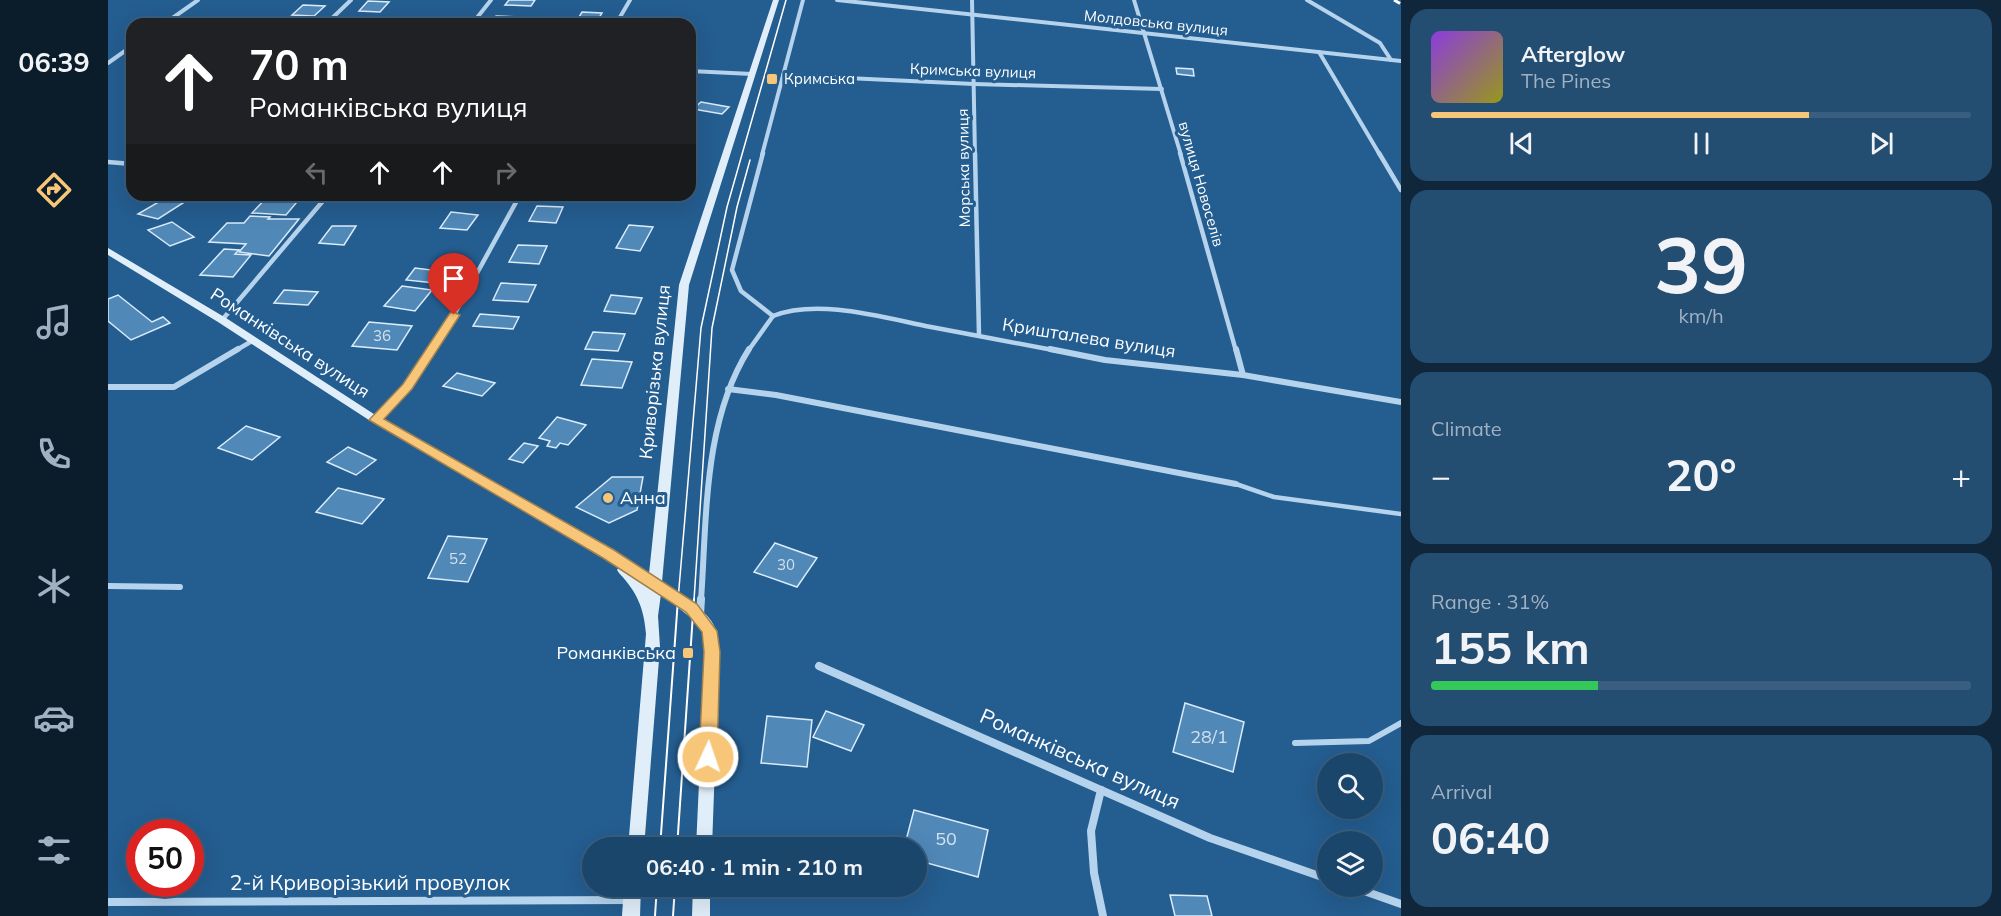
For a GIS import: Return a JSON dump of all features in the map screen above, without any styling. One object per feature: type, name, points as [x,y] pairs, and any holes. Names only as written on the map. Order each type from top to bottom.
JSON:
[{"type":"main road","name":"Криворізька вулиця","points":[[637,837],[653,647],[654,583],[684,285],[776,0]]},
{"type":"main road","name":"Романківська вулиця","points":[[108,251],[222,320],[376,420],[608,554]]},
{"type":"main road","name":"Криворізька вулиця","points":[[608,554],[641,587],[652,614]]},
{"type":"main road","points":[[608,554],[678,598],[700,617],[710,631],[712,652],[704,837]]},
{"type":"main road","points":[[701,916],[702,897]]},
{"type":"street","points":[[172,18],[198,0]]},
{"type":"street","points":[[332,18],[351,0]]},
{"type":"street","points":[[477,18],[491,0]]},
{"type":"street","points":[[620,18],[630,0]]},
{"type":"street","points":[[700,617],[714,453],[728,389],[757,336],[773,316],[745,296],[733,282],[732,270],[803,0]]},
{"type":"street","name":"Молдовська вулиця","points":[[837,0],[1401,61]]},
{"type":"street","name":"Морська вулиця","points":[[972,0],[979,335]]},
{"type":"street","name":"вулиця Новоселів","points":[[1134,0],[1162,89],[1243,375]]},
{"type":"street","points":[[1307,0],[1380,43],[1391,60]]},
{"type":"street","points":[[108,63],[126,50]]},
{"type":"street","points":[[1319,52],[1401,190]]},
{"type":"street","points":[[696,71],[752,74]]},
{"type":"street","name":"Кримська вулиця","points":[[783,75],[974,84],[1162,89]]},
{"type":"street","points":[[108,162],[126,164]]},
{"type":"street","points":[[222,320],[323,201]]},
{"type":"street","points":[[376,420],[408,386],[454,315],[517,201]]},
{"type":"street","name":"Кришталева вулиця","points":[[773,316],[788,310],[814,309],[865,314],[1105,360],[1243,375],[1401,402]]},
{"type":"street","points":[[108,387],[174,387],[252,341]]},
{"type":"street","points":[[728,389],[776,395],[1236,484]]},
{"type":"street","points":[[108,586],[180,586]]},
{"type":"street","name":"Романківська вулиця","points":[[819,666],[1210,838],[1317,875]]},
{"type":"street","points":[[1101,790],[1091,831],[1094,873],[1103,916]]},
{"type":"street","points":[[1381,897],[1401,904]]},
{"type":"street","name":"2-й Криворізький провулок","points":[[108,902],[632,901]]},
{"type":"lane","points":[[1236,484],[1274,497],[1401,514]]},
{"type":"lane","points":[[1295,743],[1369,741],[1401,723]]},
{"type":"building","points":[[509,0],[535,0],[531,6],[505,5]]},
{"type":"building","points":[[368,1],[389,2],[380,12],[359,11]]},
{"type":"building","points":[[303,5],[325,6],[314,16],[292,15]]},
{"type":"building","points":[[582,12],[602,13],[599,18],[578,18]]},
{"type":"building","points":[[496,16],[519,17],[518,18],[495,18]]},
{"type":"building","points":[[1176,68],[1193,69],[1194,76],[1177,74]]},
{"type":"building","points":[[701,102],[729,107],[722,114],[696,110]]},
{"type":"building","points":[[160,201],[186,201],[158,219],[138,214]]},
{"type":"building","points":[[263,201],[298,201],[286,215],[252,213]]},
{"type":"building","points":[[537,206],[563,207],[556,223],[529,221]]},
{"type":"building","points":[[451,212],[478,215],[467,230],[440,228]]},
{"type":"building","points":[[250,216],[270,217],[268,219],[299,219],[269,256],[239,252],[246,244],[209,242],[227,223],[244,223]]},
{"type":"building","points":[[172,222],[194,237],[170,246],[148,230]]},
{"type":"building","points":[[629,225],[653,227],[640,251],[616,248]]},
{"type":"building","points":[[332,226],[356,226],[344,245],[319,243]]},
{"type":"building","points":[[518,245],[547,246],[539,264],[509,262]]},
{"type":"building","points":[[224,249],[239,250],[235,254],[251,255],[233,277],[200,275]]},
{"type":"building","points":[[433,267],[445,268],[435,283],[406,280],[415,268],[431,270]]},
{"type":"building","points":[[501,283],[536,285],[528,302],[493,300]]},
{"type":"building","points":[[402,286],[432,290],[415,311],[384,306]]},
{"type":"building","points":[[284,290],[318,292],[308,305],[274,303]]},
{"type":"building","points":[[118,295],[152,322],[163,317],[170,323],[131,340],[108,321],[108,299]]},
{"type":"building","points":[[611,295],[642,298],[635,314],[604,311]]},
{"type":"building","points":[[480,314],[519,317],[513,329],[473,326]]},
{"type":"building","points":[[369,322],[412,326],[397,350],[352,346]]},
{"type":"building","points":[[593,332],[625,334],[618,351],[585,349]]},
{"type":"building","points":[[592,359],[632,362],[622,388],[581,385]]},
{"type":"building","points":[[457,373],[495,383],[482,396],[443,386]]},
{"type":"building","points":[[557,417],[586,425],[568,445],[560,443],[556,448],[547,446],[550,441],[539,438]]},
{"type":"building","points":[[246,426],[280,437],[252,460],[218,448]]},
{"type":"building","points":[[524,443],[538,446],[523,463],[509,459]]},
{"type":"building","points":[[348,447],[376,460],[356,475],[327,462]]},
{"type":"building","points":[[612,477],[643,477],[637,510],[609,523],[576,507]]},
{"type":"building","points":[[338,488],[384,499],[362,524],[316,512]]},
{"type":"building","points":[[448,536],[487,539],[468,582],[428,578]]},
{"type":"building","points":[[775,543],[817,558],[797,587],[754,572]]},
{"type":"building","points":[[1185,703],[1244,722],[1233,772],[1173,752]]},
{"type":"building","points":[[826,711],[864,725],[851,751],[813,737]]},
{"type":"building","points":[[767,716],[812,720],[807,767],[761,763]]},
{"type":"building","points":[[914,810],[988,830],[978,877],[927,863],[927,837],[907,837]]},
{"type":"building","points":[[1170,895],[1207,896],[1212,916],[1175,916]]},
{"type":"tram line","points":[[678,600],[701,328],[727,207],[786,0]]},
{"type":"tram line","points":[[694,600],[712,328],[737,207],[750,160]]},
{"type":"tram line","points":[[661,837],[678,599]]},
{"type":"tram line","points":[[678,837],[694,599]]},
{"type":"tram line","points":[[655,916],[656,897]]},
{"type":"tram line","points":[[673,916],[674,897]]},
{"type":"railway","points":[[1394,0],[1401,4]]},
{"type":"place","name":"Кримська","points":[[772,79]]},
{"type":"place","name":"Анна","points":[[608,498]]},
{"type":"place","name":"Романківська","points":[[688,653]]},
{"type":"route","points":[[454,315],[408,386],[376,420],[608,554],[692,608],[710,631],[712,652],[708,757]]}]
